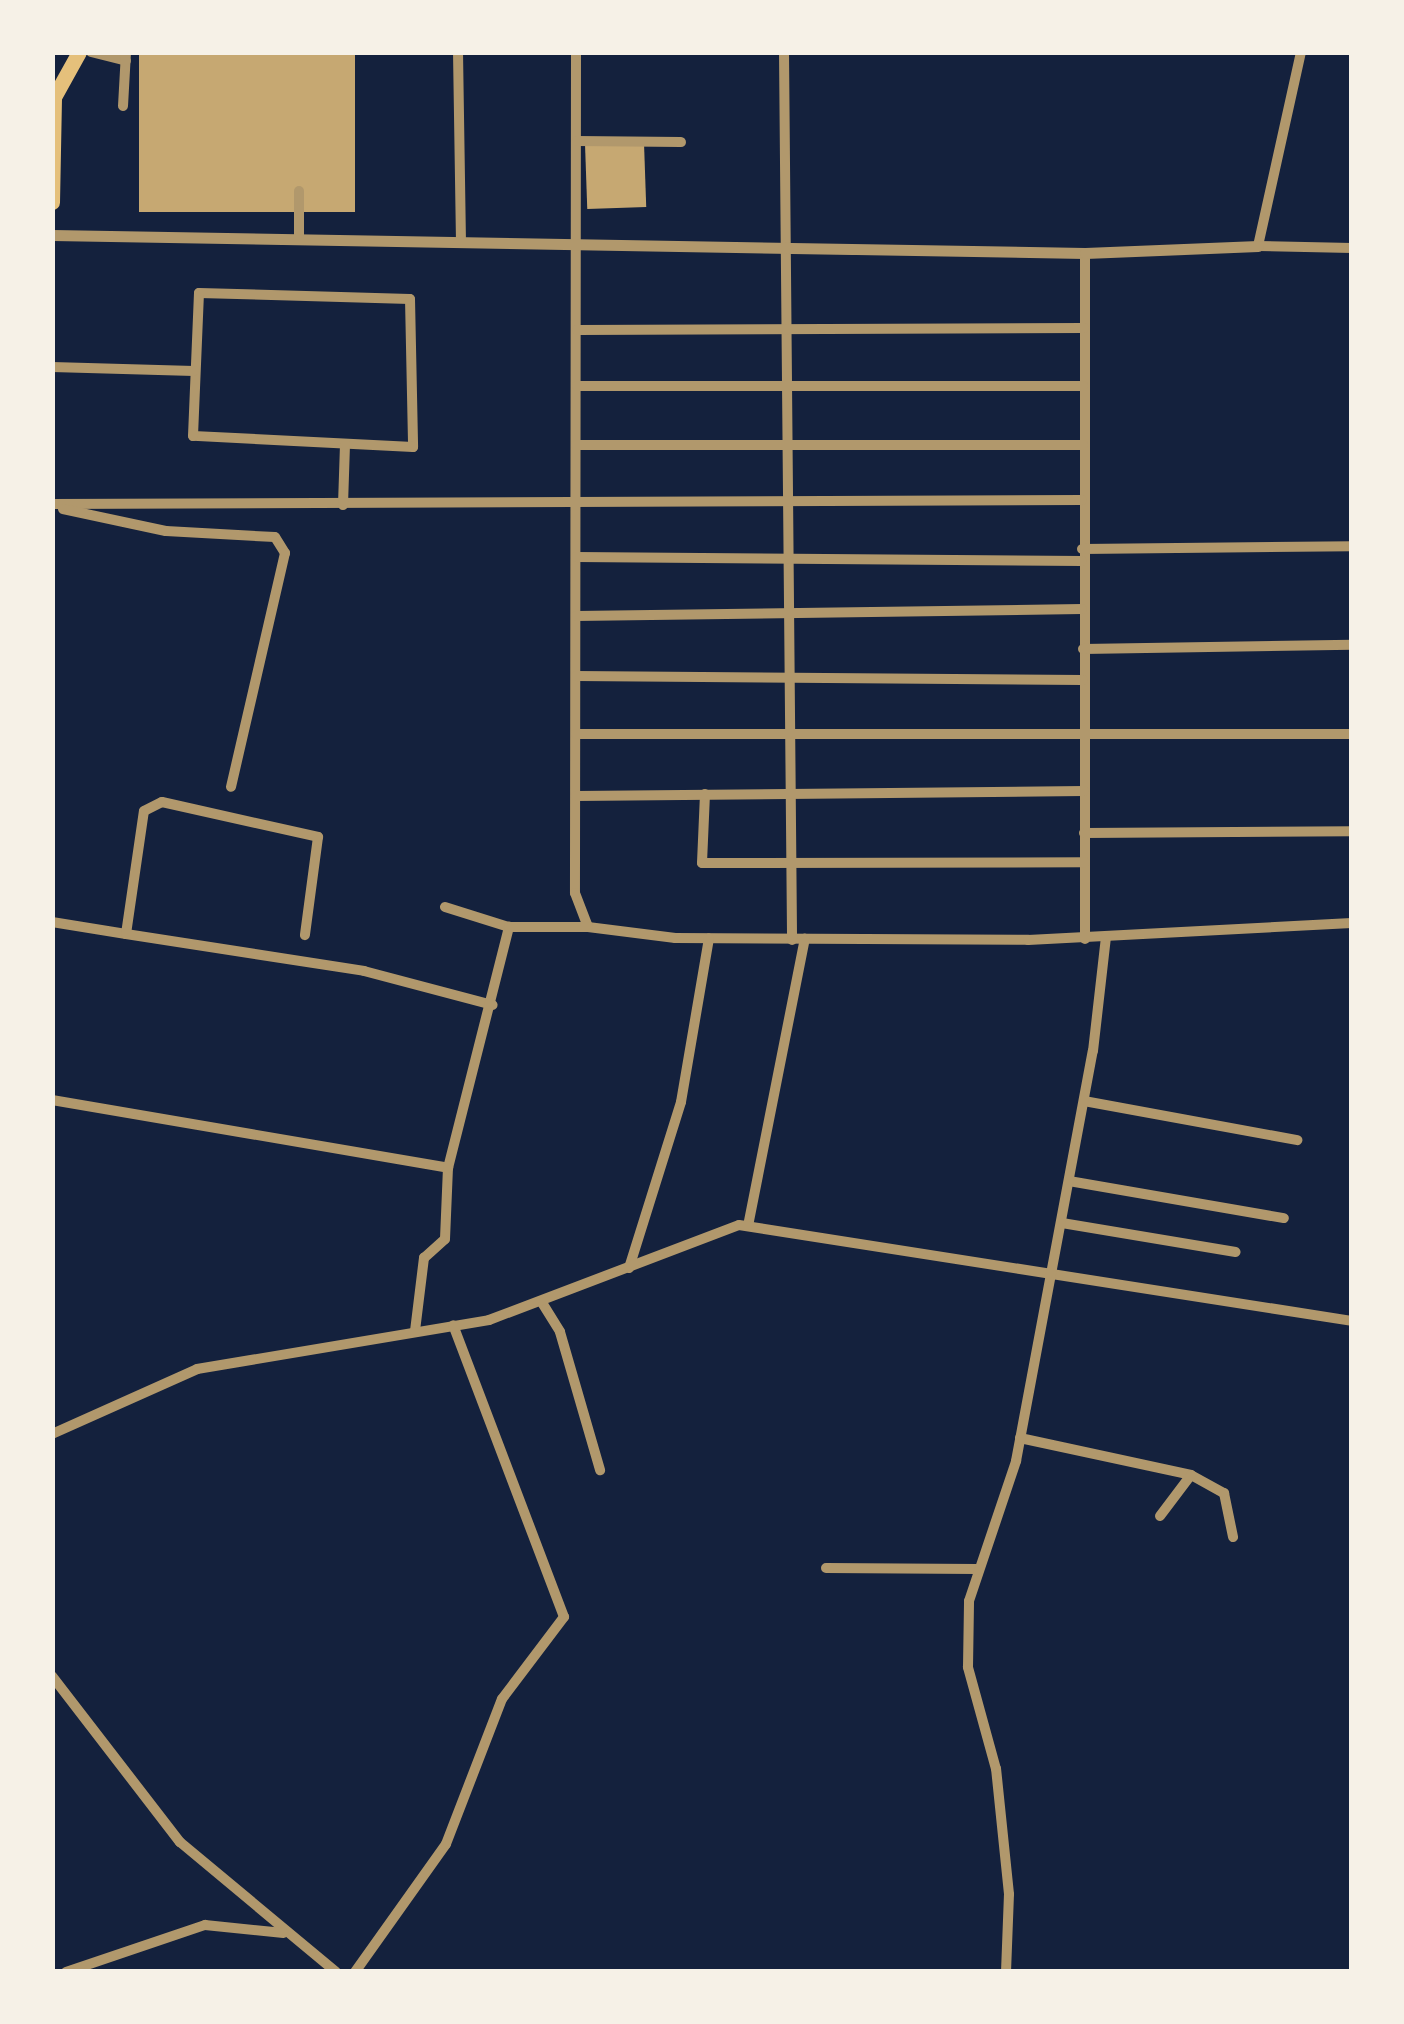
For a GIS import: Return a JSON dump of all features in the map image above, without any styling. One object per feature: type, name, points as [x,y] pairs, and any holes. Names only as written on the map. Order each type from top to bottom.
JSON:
[{"type":"main road","points":[[52,202],[54,97],[60,72],[79,52]]},
{"type":"street","points":[[91,52],[126,56],[123,106]]},
{"type":"street","points":[[458,52],[461,238]]},
{"type":"street","points":[[576,52],[576,894],[588,927]]},
{"type":"street","points":[[784,52],[792,940]]},
{"type":"street","points":[[1258,246],[1302,52]]},
{"type":"street","points":[[577,141],[682,142]]},
{"type":"street","points":[[300,190],[300,235]]},
{"type":"street","points":[[52,235],[300,235],[1085,253],[1258,246],[1352,248]]},
{"type":"street","points":[[1085,253],[1085,939]]},
{"type":"street","points":[[199,293],[410,298],[412,447],[192,436],[194,372],[199,293]]},
{"type":"street","points":[[577,330],[1084,328]]},
{"type":"street","points":[[52,367],[194,372]]},
{"type":"street","points":[[577,386],[1084,386]]},
{"type":"street","points":[[342,505],[345,444]]},
{"type":"street","points":[[576,445],[1083,445]]},
{"type":"street","points":[[52,505],[342,505],[576,499],[1082,500]]},
{"type":"street","points":[[52,505],[166,531],[275,537],[285,553],[231,787]]},
{"type":"street","points":[[576,557],[1082,555],[1352,546]]},
{"type":"street","points":[[576,616],[1082,610]]},
{"type":"street","points":[[1082,649],[1352,645]]},
{"type":"street","points":[[576,676],[1083,680]]},
{"type":"street","points":[[576,734],[1352,734]]},
{"type":"street","points":[[576,796],[1084,791]]},
{"type":"street","points":[[706,794],[702,863],[1085,862]]},
{"type":"street","points":[[126,934],[144,812],[162,802],[318,838],[305,936]]},
{"type":"street","points":[[1084,832],[1352,831]]},
{"type":"street","points":[[445,907],[510,927],[588,927],[708,938],[792,940],[1085,939],[1352,923]]},
{"type":"street","points":[[52,922],[364,971],[494,1005]]},
{"type":"street","points":[[415,1331],[424,1258],[445,1239],[448,1168],[494,1005],[510,927]]},
{"type":"street","points":[[1006,1972],[1010,1910],[996,1769],[968,1666],[977,1569],[1020,1438],[1084,1101],[1106,937]]},
{"type":"street","points":[[629,1268],[681,1102],[708,938]]},
{"type":"street","points":[[748,1226],[805,939]]},
{"type":"street","points":[[52,1100],[448,1168]]},
{"type":"street","points":[[1084,1101],[1297,1140]]},
{"type":"street","points":[[1069,1180],[1284,1218]]},
{"type":"street","points":[[1062,1222],[1236,1252]]},
{"type":"street","points":[[52,1434],[196,1368],[453,1325],[541,1300],[748,1226],[1052,1269],[1352,1320]]},
{"type":"street","points":[[541,1300],[560,1332],[600,1470]]},
{"type":"street","points":[[356,1972],[446,1844],[502,1699],[564,1617],[453,1325]]},
{"type":"street","points":[[1020,1438],[1191,1475],[1224,1493],[1233,1537]]},
{"type":"street","points":[[1160,1516],[1191,1475]]},
{"type":"street","points":[[826,1568],[977,1569]]},
{"type":"street","points":[[52,1676],[180,1842],[336,1972]]},
{"type":"street","points":[[66,1972],[205,1925],[285,1933]]},
{"type":"building","points":[[139,52],[355,52],[355,212],[139,212]]},
{"type":"building","points":[[644,143],[646,207],[587,209],[585,145]]}]
